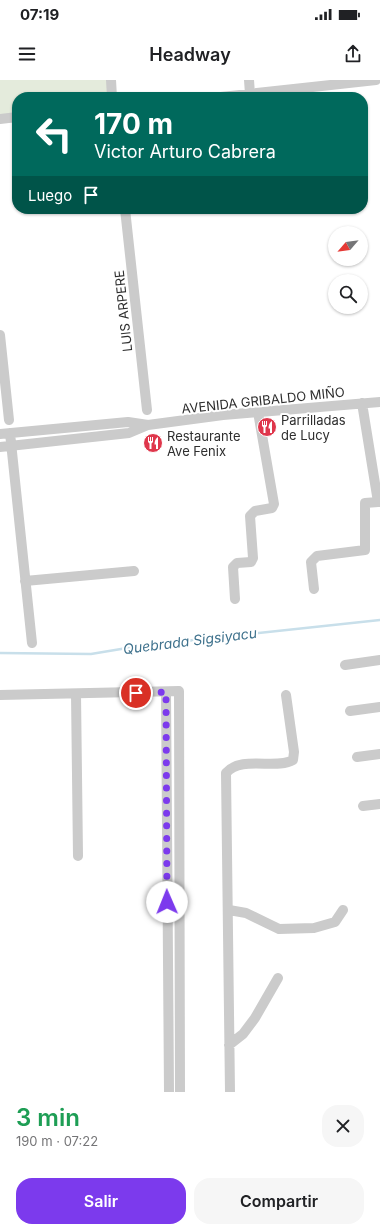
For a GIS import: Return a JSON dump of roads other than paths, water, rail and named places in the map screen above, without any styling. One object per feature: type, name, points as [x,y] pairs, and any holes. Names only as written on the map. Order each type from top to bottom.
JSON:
[{"type":"street","points":[[111,80],[112,92]]},
{"type":"street","points":[[249,80],[250,92]]},
{"type":"street","points":[[268,92],[376,80]]},
{"type":"street","points":[[0,119],[12,118]]},
{"type":"street","name":"LUIS ARPERE","points":[[126,214],[147,410]]},
{"type":"street","points":[[0,335],[9,420]]},
{"type":"street","name":"AVENIDA GRIBALDO MIÑO","points":[[5,434],[128,422],[148,425],[258,412],[380,402]]},
{"type":"street","points":[[314,590],[311,562],[313,559],[320,555],[365,550],[365,503],[379,502],[362,403]]},
{"type":"street","points":[[235,599],[232,569],[237,563],[251,562],[253,558],[250,516],[255,511],[272,508],[274,504],[258,412]]},
{"type":"street","name":"AVENIDA GRIBALDO MIÑO","points":[[0,446],[129,433],[148,425]]},
{"type":"street","points":[[5,434],[11,445],[32,643]]},
{"type":"street","points":[[26,582],[134,571]]},
{"type":"street","points":[[345,665],[380,660]]},
{"type":"street","points":[[0,695],[178,691],[180,1092]]},
{"type":"street","points":[[166,692],[169,1092]]},
{"type":"street","points":[[76,694],[78,856]]},
{"type":"street","points":[[230,1092],[229,910],[226,773],[236,765],[285,763],[293,760],[294,752],[286,696]]},
{"type":"street","points":[[350,711],[380,707]]},
{"type":"street","points":[[357,757],[380,754]]},
{"type":"street","points":[[363,806],[380,804]]},
{"type":"street","points":[[167,888],[179,887]]},
{"type":"street","points":[[229,910],[246,913],[279,929],[314,928],[335,922],[344,910]]},
{"type":"street","points":[[229,1045],[243,1034],[255,1018],[278,978]]},
{"type":"street","points":[[168,1002],[180,1001]]},
{"type":"waterway","name":"Quebrada Sigsiyacu","points":[[0,653],[91,654],[139,646],[380,620]]},
{"type":"place","name":"Parrilladas de Lucy","points":[[267,427]]},
{"type":"place","name":"Restaurante Ave Fenix","points":[[153,443]]}]
